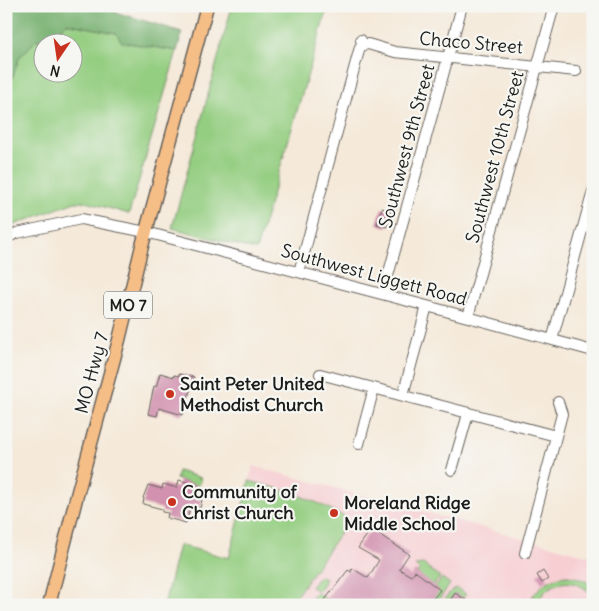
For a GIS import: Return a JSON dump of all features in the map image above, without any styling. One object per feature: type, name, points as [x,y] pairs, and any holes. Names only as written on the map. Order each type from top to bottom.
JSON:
[{"type":"main road","name":"MO Hwy 7","points":[[49,605],[207,6]]},
{"type":"street","name":"Southwest 9th Street","points":[[383,294],[462,6]]},
{"type":"street","name":"Southwest 10th Street","points":[[468,317],[554,6]]},
{"type":"street","name":"Chaco Street","points":[[299,272],[362,42],[395,52],[576,71]]},
{"type":"street","points":[[552,340],[593,191]]},
{"type":"street","name":"Southwest Liggett Road","points":[[6,238],[17,233],[80,219],[146,232],[593,351]]},
{"type":"street","points":[[403,395],[427,306]]},
{"type":"street","points":[[320,374],[556,436]]},
{"type":"street","points":[[359,444],[374,388]]},
{"type":"street","points":[[525,553],[562,414],[558,402]]},
{"type":"street","points":[[452,470],[468,414]]},
{"type":"shaded area","name":"Moreland Ridge Middle School","points":[[253,466],[593,557],[593,605],[164,605],[179,545],[229,558]]},
{"type":"green space","points":[[7,6],[110,6],[112,11],[182,32],[177,51],[122,42],[116,33],[66,23],[58,32],[32,32],[32,44],[19,58],[6,96]]},
{"type":"green space","points":[[232,6],[328,6],[256,250],[172,228]]},
{"type":"green space","points":[[66,23],[116,33],[122,42],[177,51],[129,214],[87,202],[75,202],[6,228],[6,96],[19,58],[32,44],[32,82],[82,82],[82,32],[58,32]]},
{"type":"green space","points":[[178,471],[201,478],[199,486],[176,479]]},
{"type":"green space","points":[[249,481],[311,500],[341,515],[350,522],[342,530],[290,605],[164,605],[179,545],[229,558]]},
{"type":"green space","points":[[384,519],[391,520],[392,530],[379,522]]},
{"type":"green space","points":[[423,564],[440,577],[433,586],[417,573],[420,570],[416,565]]},
{"type":"green space","points":[[567,576],[581,579],[593,586],[593,596],[586,589],[578,585],[562,583],[554,585],[547,590],[541,596],[537,605],[530,605],[533,595],[544,584],[553,579]]},
{"type":"green space","points":[[320,577],[323,577],[325,580],[318,591],[311,587]]},
{"type":"green space","points":[[442,578],[450,584],[437,602],[433,599],[439,590],[435,587]]},
{"type":"green space","points":[[456,588],[466,594],[463,598],[455,593],[447,605],[441,605],[450,592]]},
{"type":"green space","points":[[316,592],[325,598],[321,605],[308,605]]},
{"type":"building","points":[[382,208],[391,211],[387,227],[377,224]]},
{"type":"building","name":"Saint Peter United Methodist Church","points":[[160,373],[174,377],[174,375],[179,376],[179,374],[194,377],[183,415],[159,408],[157,416],[148,414],[154,386],[156,387]]},
{"type":"building","name":"Community of Christ Church","points":[[179,480],[197,485],[193,498],[202,500],[200,508],[191,505],[186,523],[167,518],[168,513],[162,512],[162,509],[143,504],[143,498],[148,485],[162,489],[163,484],[177,488]]},
{"type":"building","name":"Moreland Ridge Middle School","points":[[371,529],[409,554],[399,569],[411,576],[415,571],[440,590],[433,599],[441,605],[321,605],[348,570],[351,572],[352,568],[368,578],[379,560],[358,548]]},
{"type":"building","points":[[543,571],[548,579],[542,583],[537,575]]},
{"type":"building","points":[[455,593],[466,600],[471,605],[447,605]]},
{"type":"place","name":"Saint Peter United Methodist Church","points":[[170,394]]},
{"type":"place","name":"Community of Christ Church","points":[[172,502]]},
{"type":"place","name":"Moreland Ridge Middle School","points":[[334,513]]}]
